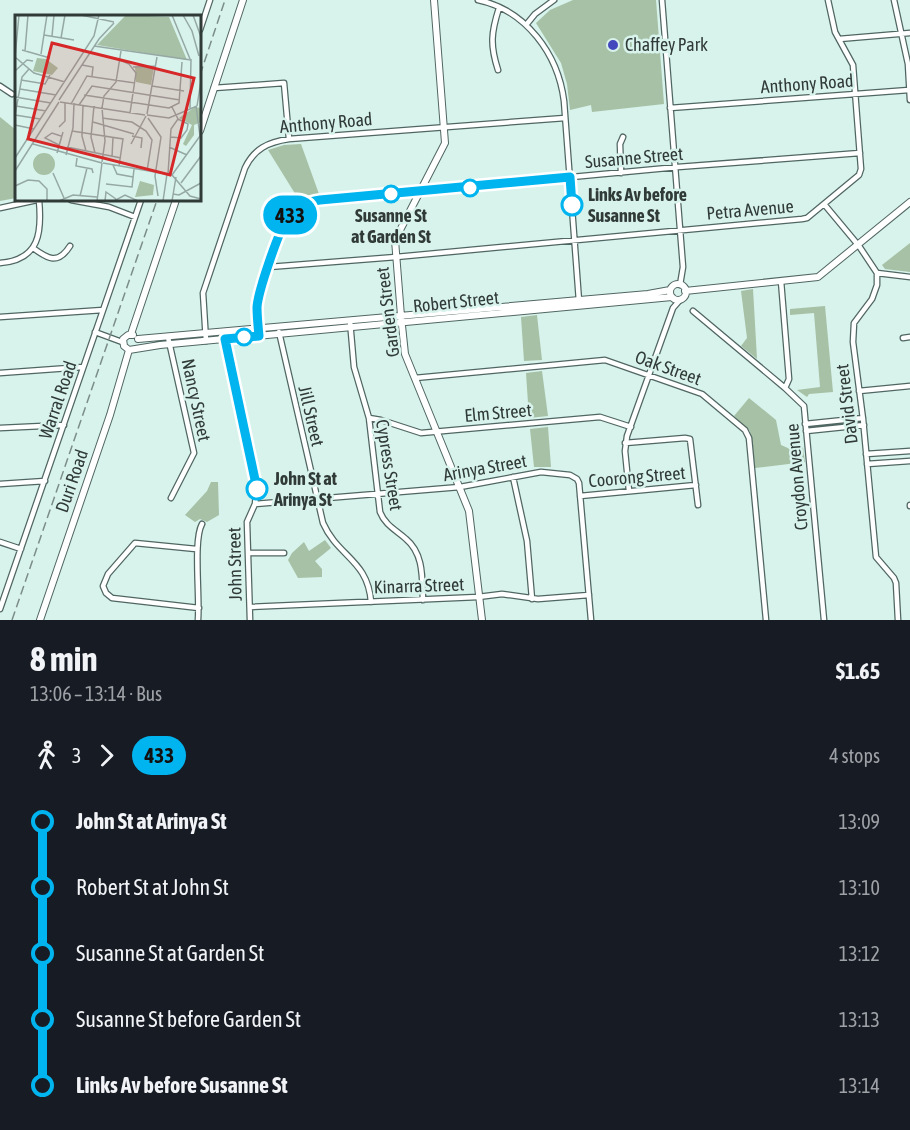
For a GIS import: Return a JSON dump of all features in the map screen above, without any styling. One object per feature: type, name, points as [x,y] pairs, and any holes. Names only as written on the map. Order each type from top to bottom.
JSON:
[{"type":"street","points":[[201,27],[210,0]]},
{"type":"street","points":[[201,128],[243,0]]},
{"type":"street","name":"Garden Street","points":[[434,0],[445,143],[396,238],[396,257],[404,350],[470,516],[482,620]]},
{"type":"street","points":[[478,0],[499,8],[526,25],[544,46],[557,70],[565,118],[579,303]]},
{"type":"street","points":[[526,25],[535,14],[554,0]]},
{"type":"street","points":[[662,0],[683,267],[680,285],[685,291]]},
{"type":"street","name":"Petra Avenue","points":[[269,267],[804,219],[859,175],[861,169],[853,65],[833,27],[828,0]]},
{"type":"street","points":[[894,0],[908,64],[910,100]]},
{"type":"street","points":[[498,70],[491,46],[499,8]]},
{"type":"street","points":[[839,39],[910,33]]},
{"type":"street","points":[[214,88],[284,83],[289,138]]},
{"type":"street","points":[[0,86],[12,94]]},
{"type":"street","name":"Anthony Road","points":[[670,108],[909,90]]},
{"type":"street","name":"Anthony Road","points":[[205,337],[203,293],[245,168],[260,148],[289,138],[565,118]]},
{"type":"street","points":[[621,173],[620,144],[623,137]]},
{"type":"street","name":"Susanne Street","points":[[259,332],[257,308],[259,294],[286,220],[301,205],[320,200],[675,167],[860,153]]},
{"type":"street","points":[[0,208],[33,201]]},
{"type":"street","points":[[0,263],[22,258],[33,248],[40,229],[38,201]]},
{"type":"street","points":[[87,201],[135,217]]},
{"type":"street","name":"Warral Road","points":[[0,609],[141,201]]},
{"type":"street","points":[[122,342],[126,336],[131,334],[176,201]]},
{"type":"street","points":[[685,291],[821,275],[910,202]]},
{"type":"street","points":[[824,204],[859,246],[877,273],[910,276]]},
{"type":"street","points":[[33,248],[48,257],[56,258],[62,255],[69,246]]},
{"type":"street","name":"David Street","points":[[877,273],[877,285],[872,299],[856,318],[853,330],[876,557],[894,578],[898,620]]},
{"type":"street","points":[[782,281],[789,379],[785,388]]},
{"type":"street","points":[[673,308],[671,295],[673,286],[680,285]]},
{"type":"street","points":[[629,491],[625,444],[673,308],[685,295],[685,291]]},
{"type":"street","points":[[671,295],[680,300]]},
{"type":"street","name":"Robert Street","points":[[132,349],[169,341],[205,337],[671,295]]},
{"type":"street","points":[[0,317],[103,310]]},
{"type":"street","name":"Croydon Avenue","points":[[693,311],[804,405],[824,620]]},
{"type":"street","name":"Cypress Street","points":[[350,324],[354,367],[369,418],[380,512],[386,523],[408,540],[417,553],[422,570],[423,600]]},
{"type":"street","name":"Jill Street","points":[[278,330],[323,523],[331,538],[361,568],[370,589],[371,602]]},
{"type":"street","points":[[95,332],[122,342],[125,348],[132,349],[138,339],[131,334]]},
{"type":"street","name":"John Street","points":[[225,336],[257,489],[255,504],[247,522],[250,620]]},
{"type":"street","points":[[903,338],[910,337]]},
{"type":"street","name":"Robert Street","points":[[138,339],[169,341]]},
{"type":"street","name":"Nancy Street","points":[[169,341],[194,453],[171,498]]},
{"type":"street","name":"Duri Road","points":[[40,620],[132,349]]},
{"type":"street","name":"Oak Street","points":[[415,378],[605,360],[702,394],[747,434],[766,620]]},
{"type":"street","points":[[0,373],[83,367]]},
{"type":"street","points":[[860,391],[910,386]]},
{"type":"street","name":"Elm Street","points":[[369,418],[421,433],[600,417],[631,427]]},
{"type":"street","points":[[805,424],[863,418]]},
{"type":"street","points":[[0,428],[64,425]]},
{"type":"street","points":[[806,431],[864,425]]},
{"type":"street","points":[[625,444],[685,438],[690,440],[698,505]]},
{"type":"street","points":[[866,454],[910,451]]},
{"type":"street","points":[[867,464],[910,461]]},
{"type":"street","name":"Arinya Street","points":[[255,504],[460,488],[541,472],[572,476],[578,481],[580,496]]},
{"type":"street","points":[[513,477],[527,541],[532,599]]},
{"type":"street","points":[[0,484],[45,481]]},
{"type":"street","name":"Coorong Street","points":[[580,496],[696,485]]},
{"type":"street","points":[[580,496],[591,620]]},
{"type":"street","points":[[198,620],[198,556],[196,549],[198,532],[202,524]]},
{"type":"street","points":[[0,542],[21,549]]},
{"type":"street","points":[[196,549],[135,543],[108,574],[103,586],[112,598],[199,608]]},
{"type":"street","points":[[248,553],[284,553]]},
{"type":"street","name":"Kinarra Street","points":[[250,607],[423,600],[502,594],[532,599],[589,595]]},
{"type":"green space","name":"Chaffey Park","points":[[573,0],[656,0],[664,104],[592,112],[591,105],[570,110],[567,84],[561,63],[536,23],[550,10]]},
{"type":"green space","points":[[0,117],[15,129],[15,198],[0,201]]},
{"type":"green space","points":[[301,144],[319,194],[299,200],[268,150],[284,145]]},
{"type":"green space","points":[[910,243],[910,272],[885,269],[882,265]]},
{"type":"green space","points":[[753,289],[757,359],[741,346],[747,338],[741,291]]},
{"type":"green space","points":[[825,306],[833,392],[809,394],[807,397],[797,390],[820,387],[814,313],[790,315],[790,309]]},
{"type":"green space","points":[[537,315],[542,360],[524,361],[521,317]]},
{"type":"green space","points":[[542,371],[548,416],[529,418],[526,373]]},
{"type":"green space","points":[[749,398],[776,420],[781,445],[790,449],[803,447],[805,462],[755,468],[750,431],[734,416]]},
{"type":"green space","points":[[548,427],[551,467],[534,467],[530,429]]},
{"type":"green space","points":[[211,482],[218,482],[219,515],[207,522],[200,519],[195,522],[185,515],[207,491]]},
{"type":"green space","points":[[325,540],[331,548],[315,561],[322,569],[322,577],[298,578],[288,560],[292,553],[304,542],[309,551]]},
{"type":"railway","points":[[201,72],[225,0]]},
{"type":"railway","points":[[12,620],[157,201]]},
{"type":"bus line","name":"433","points":[[257,489],[225,339],[259,336],[257,308],[259,294],[283,226],[296,208],[308,202],[320,200],[570,177],[572,205]]},
{"type":"place","name":"Chaffey Park","points":[[613,45]]},
{"type":"place","name":"Susanne St at Garden St","points":[[391,194]]},
{"type":"place","name":"Links Av before Susanne St","points":[[572,205]]},
{"type":"place","name":"John St at Arinya St","points":[[257,489]]}]
